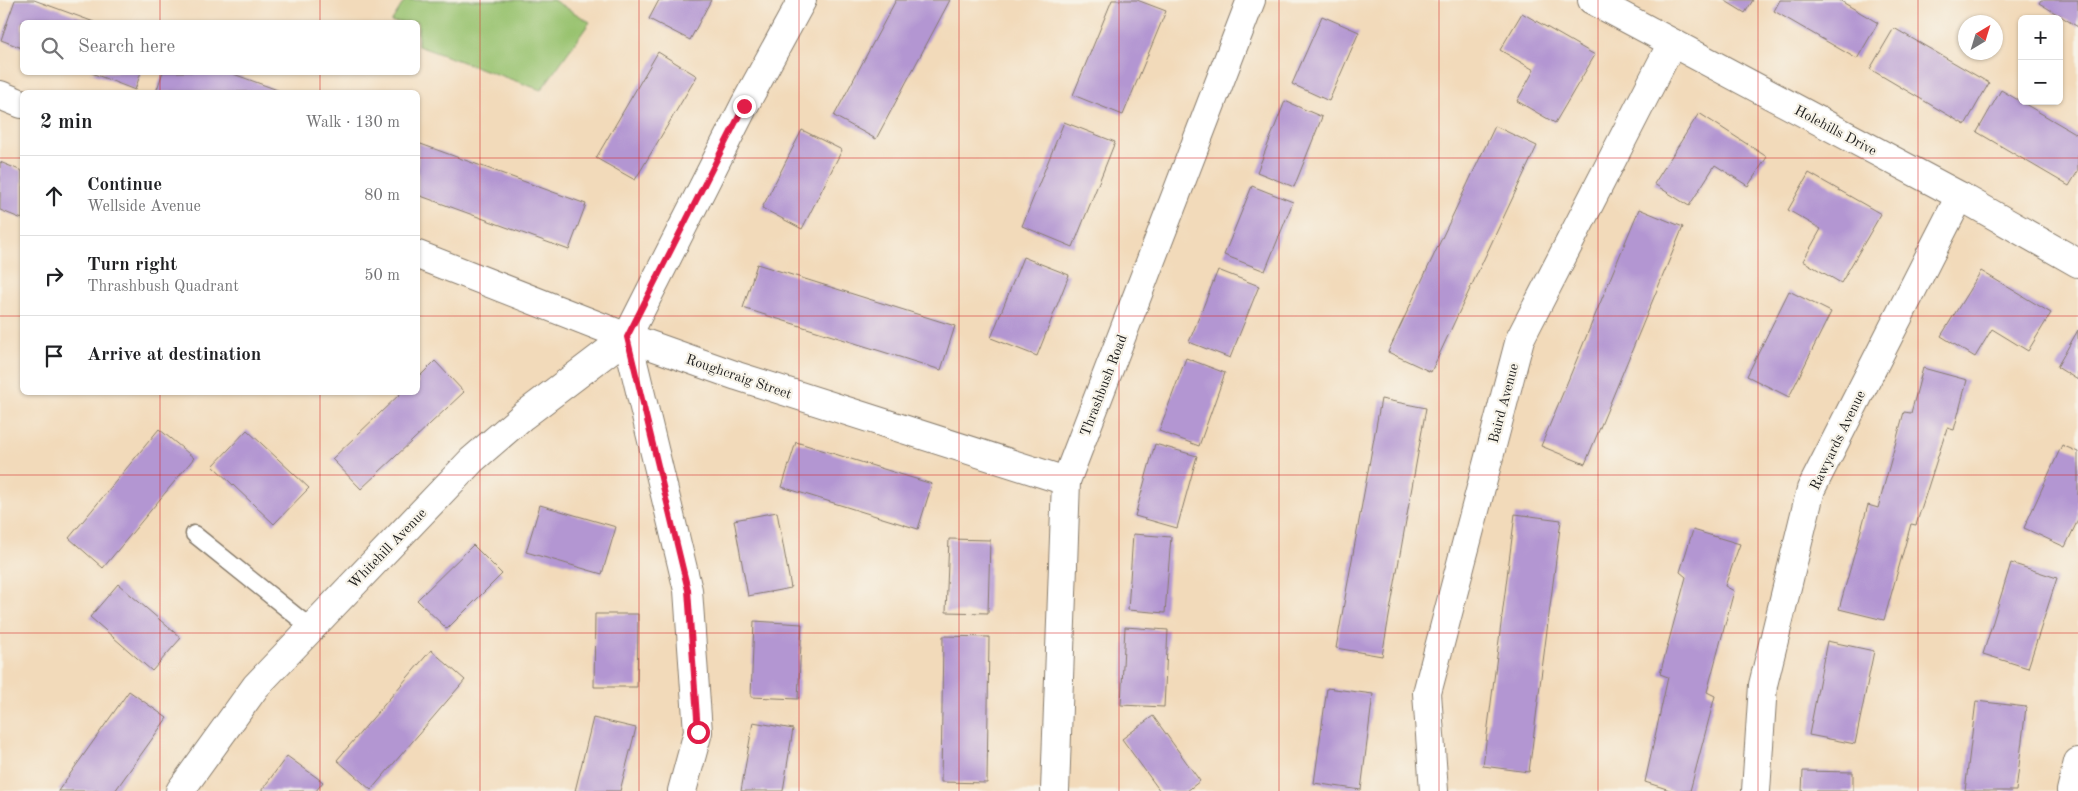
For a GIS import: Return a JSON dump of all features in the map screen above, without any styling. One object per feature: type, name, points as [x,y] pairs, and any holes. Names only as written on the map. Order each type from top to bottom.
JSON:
[{"type":"street","points":[[682,791],[698,732],[688,590],[627,337],[744,106],[802,0]]},
{"type":"street","name":"Thrashbush Road","points":[[1055,791],[1066,482],[1251,0]]},
{"type":"street","name":"Holehills Drive","points":[[1592,0],[1960,196],[2078,263]]},
{"type":"street","name":"Baird Avenue","points":[[1434,791],[1427,693],[1520,339],[1672,43]]},
{"type":"street","points":[[0,95],[20,103]]},
{"type":"street","name":"Rawyards Avenue","points":[[1756,791],[1762,685],[1811,488],[1960,196]]},
{"type":"street","name":"Roughcraig Street","points":[[420,256],[627,337],[737,376],[1066,482]]},
{"type":"street","name":"Whitehill Avenue","points":[[180,791],[256,686],[472,460],[522,416],[627,337]]},
{"type":"street","points":[[2071,791],[2078,762]]},
{"type":"lane","points":[[194,534],[311,628]]},
{"type":"green space","points":[[405,0],[553,0],[590,22],[541,90],[420,47],[420,20],[392,20]]},
{"type":"building","points":[[15,0],[34,0],[89,20],[20,20],[20,47],[1,40]]},
{"type":"building","points":[[659,0],[711,0],[690,40],[649,19]]},
{"type":"building","points":[[896,0],[950,0],[876,139],[834,116]]},
{"type":"building","points":[[1112,0],[1137,0],[1166,11],[1123,115],[1073,95]]},
{"type":"building","points":[[1724,0],[1753,0],[1745,13]]},
{"type":"building","points":[[1780,0],[1839,0],[1878,23],[1857,59],[1774,11]]},
{"type":"building","points":[[2041,0],[2078,0],[2078,27],[2063,18],[2063,15],[2058,15],[2039,3]]},
{"type":"building","points":[[1522,13],[1595,55],[1555,123],[1517,101],[1534,70],[1500,50]]},
{"type":"building","points":[[1322,16],[1359,32],[1329,101],[1292,84]]},
{"type":"building","points":[[1894,28],[1989,83],[1965,125],[1870,69]]},
{"type":"building","points":[[658,52],[697,76],[635,180],[596,158]]},
{"type":"building","points":[[97,75],[140,75],[135,90]]},
{"type":"building","points":[[162,75],[236,75],[278,90],[157,90]]},
{"type":"building","points":[[2001,90],[2018,100],[2018,105],[2027,105],[2078,135],[2078,171],[2069,186],[1977,132]]},
{"type":"building","points":[[1285,101],[1322,117],[1294,187],[1257,172]]},
{"type":"building","points":[[1699,113],[1767,157],[1748,186],[1715,165],[1689,206],[1654,184]]},
{"type":"building","points":[[1064,122],[1115,142],[1073,247],[1022,226]]},
{"type":"building","points":[[1495,126],[1537,146],[1431,372],[1388,352]]},
{"type":"building","points":[[802,130],[842,150],[802,229],[762,208]]},
{"type":"building","points":[[420,144],[586,204],[569,250],[420,196]]},
{"type":"building","points":[[0,162],[20,170],[20,218],[0,210]]},
{"type":"building","points":[[1809,173],[1881,214],[1841,283],[1803,261],[1821,229],[1788,210]]},
{"type":"building","points":[[1252,186],[1293,202],[1265,271],[1224,255]]},
{"type":"building","points":[[1639,209],[1683,227],[1585,464],[1541,446]]},
{"type":"building","points":[[1023,257],[1069,275],[1037,356],[991,338]]},
{"type":"building","points":[[757,264],[955,326],[941,370],[743,308]]},
{"type":"building","points":[[1218,270],[1259,286],[1230,358],[1189,342]]},
{"type":"building","points":[[1981,271],[2051,313],[2028,351],[1992,329],[1975,357],[1941,336]]},
{"type":"building","points":[[1789,291],[1831,312],[1789,397],[1747,376]]},
{"type":"building","points":[[2078,330],[2078,380],[2057,367]]},
{"type":"building","points":[[1186,358],[1225,373],[1199,446],[1159,431]]},
{"type":"building","points":[[435,361],[464,392],[361,489],[332,459],[399,395],[420,395],[420,376]]},
{"type":"building","points":[[1923,368],[1967,380],[1954,430],[1947,428],[1916,525],[1911,524],[1884,620],[1839,609],[1868,505],[1878,508],[1904,412],[1911,413]]},
{"type":"building","points":[[1381,399],[1426,408],[1382,656],[1336,648]]},
{"type":"building","points":[[159,429],[194,458],[103,568],[69,538]]},
{"type":"building","points":[[247,430],[309,488],[274,524],[213,466]]},
{"type":"building","points":[[796,442],[932,484],[918,529],[782,487]]},
{"type":"building","points":[[1155,444],[1197,456],[1177,528],[1135,516]]},
{"type":"building","points":[[2062,445],[2078,452],[2078,520],[2065,547],[2024,528]]},
{"type":"building","points":[[540,505],[616,527],[602,574],[526,552]]},
{"type":"building","points":[[777,512],[791,588],[748,596],[734,520]]},
{"type":"building","points":[[1515,514],[1561,520],[1529,772],[1483,766]]},
{"type":"building","points":[[1693,530],[1740,544],[1725,586],[1734,591],[1707,692],[1715,696],[1690,791],[1673,791],[1645,782],[1668,677],[1660,674],[1686,577],[1680,572]]},
{"type":"building","points":[[1133,534],[1171,537],[1165,613],[1128,610]]},
{"type":"building","points":[[949,539],[990,540],[988,613],[946,612]]},
{"type":"building","points":[[473,545],[502,574],[447,629],[417,600]]},
{"type":"building","points":[[2011,563],[2057,578],[2028,668],[1983,654]]},
{"type":"building","points":[[118,584],[181,638],[152,671],[90,617]]},
{"type":"building","points":[[595,614],[638,614],[637,687],[594,687]]},
{"type":"building","points":[[754,621],[802,624],[798,699],[751,697]]},
{"type":"building","points":[[1125,627],[1168,630],[1164,707],[1121,705]]},
{"type":"building","points":[[943,636],[989,637],[987,783],[941,782]]},
{"type":"building","points":[[1827,641],[1874,651],[1855,744],[1809,735]]},
{"type":"building","points":[[431,650],[465,680],[371,790],[337,760]]},
{"type":"building","points":[[1327,688],[1373,694],[1361,790],[1314,783]]},
{"type":"building","points":[[129,691],[167,718],[115,791],[58,791]]},
{"type":"building","points":[[1976,701],[2026,707],[2016,791],[1965,791]]},
{"type":"building","points":[[1153,716],[1200,781],[1187,791],[1160,791],[1122,739]]},
{"type":"building","points":[[593,718],[636,728],[620,791],[575,791]]},
{"type":"building","points":[[753,722],[793,729],[783,791],[741,791]]},
{"type":"building","points":[[287,756],[323,782],[316,791],[261,791]]},
{"type":"building","points":[[1803,771],[1853,772],[1853,791],[1802,791]]},
{"type":"route","points":[[698,732],[688,590],[627,337],[744,106]]}]
